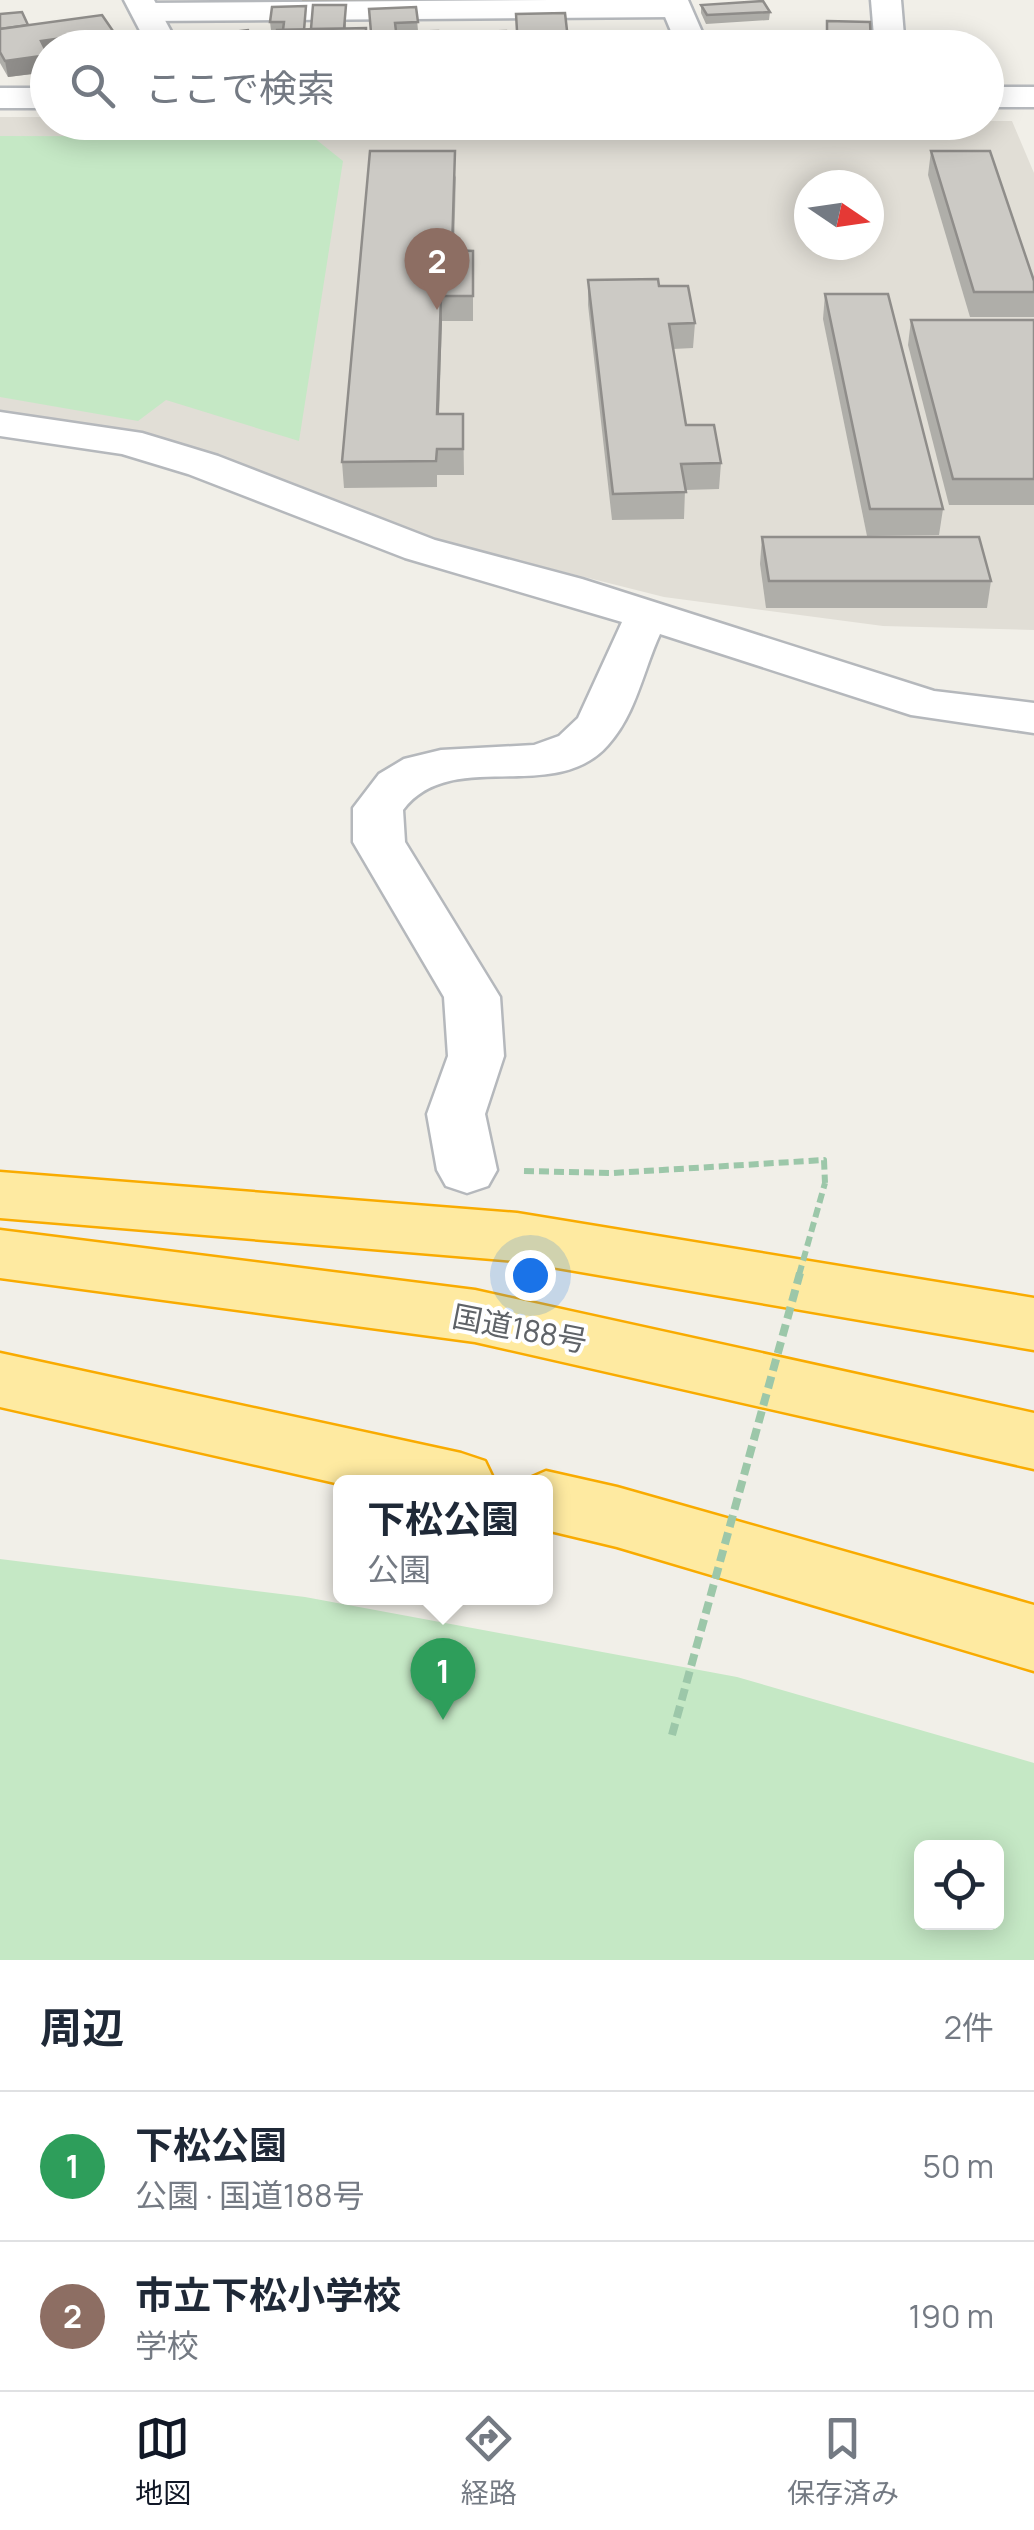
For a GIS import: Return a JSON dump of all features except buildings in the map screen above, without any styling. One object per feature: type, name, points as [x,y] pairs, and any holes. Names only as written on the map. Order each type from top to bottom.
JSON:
[{"type":"highway","points":[[0,1195],[517,1237],[1034,1324]]},
{"type":"highway","name":"国道188号","points":[[0,1254],[475,1316],[1034,1440]]},
{"type":"highway","points":[[0,1380],[429,1475]]},
{"type":"highway","points":[[553,1503],[617,1517],[1034,1638]]},
{"type":"street","points":[[886,0],[888,30]]},
{"type":"street","points":[[156,30],[142,6],[674,4],[686,30]]},
{"type":"street","points":[[0,98],[30,98]]},
{"type":"street","points":[[1004,99],[1032,103]]},
{"type":"street","points":[[0,424],[126,442],[420,549],[649,615],[928,705],[1034,718]]},
{"type":"street","points":[[468,1170],[456,1114],[476,1056],[472,998],[379,842],[378,808],[404,778],[443,766],[532,763],[578,746],[603,718],[634,633],[649,615]]},
{"type":"path","points":[[468,1170],[613,1173],[824,1160],[824,1183],[672,1735]]},
{"type":"shaded area","points":[[0,117],[30,117],[30,140],[1004,140],[1004,121],[1012,121],[1034,173],[1034,630],[883,626],[664,597],[437,540],[142,433],[0,414]]},
{"type":"green space","points":[[0,136],[30,136],[30,140],[317,140],[343,161],[299,441],[166,400],[138,421],[0,397]]},
{"type":"green space","points":[[0,1559],[305,1597],[737,1677],[1034,1763],[1034,1960],[0,1960]]},
{"type":"place","name":"市立下松小学校","points":[[437,310]]},
{"type":"place","name":"下松公園","points":[[443,1720]]}]
